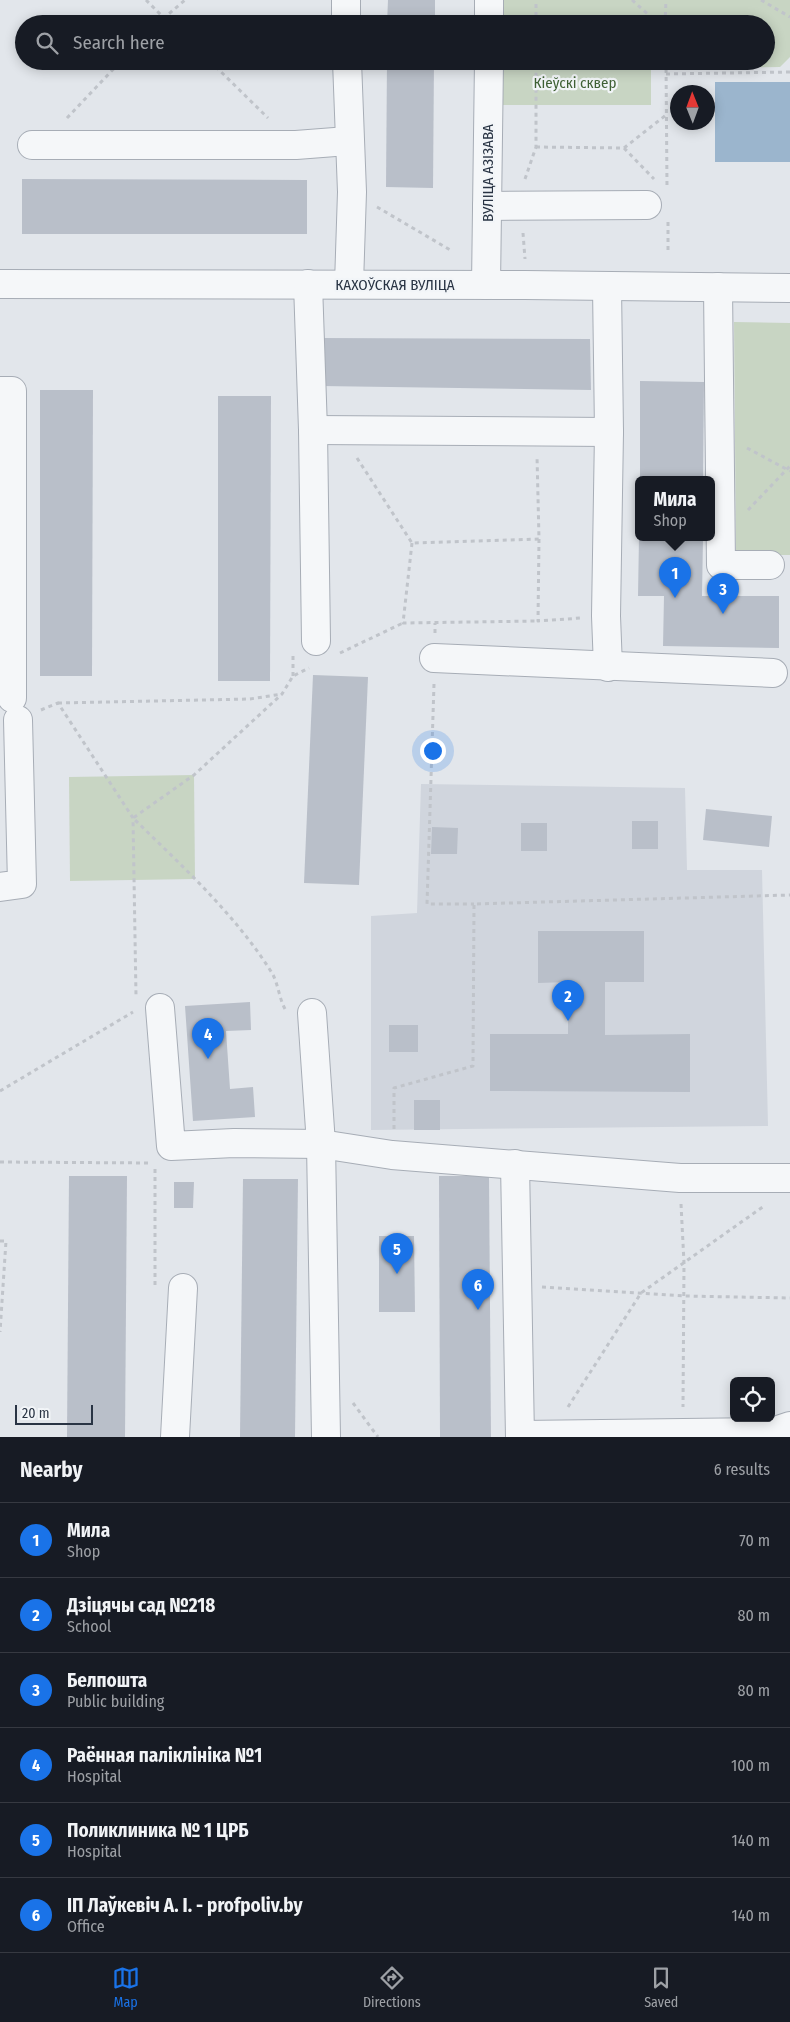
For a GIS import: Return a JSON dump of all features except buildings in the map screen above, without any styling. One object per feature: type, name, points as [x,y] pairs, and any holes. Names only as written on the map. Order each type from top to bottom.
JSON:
[{"type":"street","points":[[346,0],[346,15]]},
{"type":"street","points":[[489,0],[489,15]]},
{"type":"street","points":[[347,70],[348,141],[352,192],[349,284]]},
{"type":"street","name":"ВУЛІЦА АЗІЗАВА","points":[[486,285],[488,70]]},
{"type":"street","points":[[36,145],[296,145],[348,141]]},
{"type":"street","points":[[487,206],[661,203]]},
{"type":"street","name":"КАХОЎСКАЯ ВУЛІЦА","points":[[0,284],[349,284],[790,288]]},
{"type":"street","points":[[308,284],[326,430],[323,653]]},
{"type":"street","points":[[607,286],[609,432],[606,616],[608,667]]},
{"type":"street","points":[[718,287],[721,565],[770,565]]},
{"type":"street","points":[[0,391],[12,391],[15,709],[22,884],[0,888]]},
{"type":"street","points":[[326,430],[609,432]]},
{"type":"street","points":[[434,658],[608,667],[773,672]]},
{"type":"street","points":[[148,1009],[171,1146],[234,1143],[321,1144],[392,1154],[680,1178],[790,1178]]},
{"type":"street","points":[[312,1013],[321,1144],[326,1437]]},
{"type":"street","points":[[515,1164],[519,1285],[520,1436],[772,1432],[790,1426]]},
{"type":"street","points":[[176,1437],[183,1288]]},
{"type":"path","points":[[146,0],[162,15]]},
{"type":"path","points":[[166,15],[185,0]]},
{"type":"path","points":[[536,0],[536,15]]},
{"type":"path","points":[[632,0],[649,15]]},
{"type":"path","points":[[665,15],[666,0]]},
{"type":"path","points":[[761,0],[790,17]]},
{"type":"path","points":[[36,145],[112,70]]},
{"type":"path","points":[[524,181],[536,147],[536,70]]},
{"type":"path","points":[[666,70],[666,115],[661,203],[668,251]]},
{"type":"path","points":[[666,74],[790,72]]},
{"type":"path","points":[[536,147],[624,148],[666,115]]},
{"type":"path","points":[[624,148],[645,170]]},
{"type":"path","points":[[326,430],[412,543],[403,623]]},
{"type":"path","points":[[536,432],[538,621]]},
{"type":"path","points":[[720,434],[789,469],[720,540]]},
{"type":"path","points":[[412,543],[538,539]]},
{"type":"path","points":[[133,818],[194,775],[282,694],[292,676],[323,653],[403,623],[538,621],[606,616]]},
{"type":"path","points":[[434,658],[427,904],[790,895]]},
{"type":"path","points":[[15,709],[58,703],[250,699],[282,694]]},
{"type":"path","points":[[58,703],[133,818],[195,879],[244,936],[273,975],[285,1010]]},
{"type":"path","points":[[0,1091],[148,1009],[133,818]]},
{"type":"path","points":[[392,1154],[394,1088],[473,1066],[474,904]]},
{"type":"path","points":[[0,1162],[155,1163],[155,1286],[183,1288]]},
{"type":"path","points":[[680,1178],[684,1263],[683,1432]]},
{"type":"path","points":[[551,1435],[641,1293],[767,1204]]},
{"type":"path","points":[[0,1241],[6,1241],[0,1332]]},
{"type":"path","points":[[519,1285],[684,1296],[790,1298]]},
{"type":"shaded area","points":[[421,784],[685,788],[687,870],[762,870],[768,1126],[371,1130],[371,916],[417,913]]},
{"type":"green space","points":[[500,0],[790,0],[790,57],[780,67],[775,67],[775,15],[499,15]]},
{"type":"green space","name":"Кіеўскі сквер","points":[[499,70],[651,70],[651,105],[499,105]]},
{"type":"green space","points":[[734,322],[790,323],[790,555],[736,555]]},
{"type":"green space","points":[[194,775],[195,879],[70,881],[69,777]]},
{"type":"water","points":[[715,82],[790,82],[790,162],[715,162]]},
{"type":"place","name":"Мила","points":[[675,598]]},
{"type":"place","name":"Белпошта","points":[[723,614]]},
{"type":"place","name":"Дзіцячы сад №218","points":[[568,1021]]},
{"type":"place","name":"Раённая паліклініка №1","points":[[208,1059]]},
{"type":"place","name":"Поликлиника № 1 ЦРБ","points":[[397,1274]]},
{"type":"place","name":"ІП Лаўкевіч А. І. - profpoliv.by","points":[[478,1310]]}]
